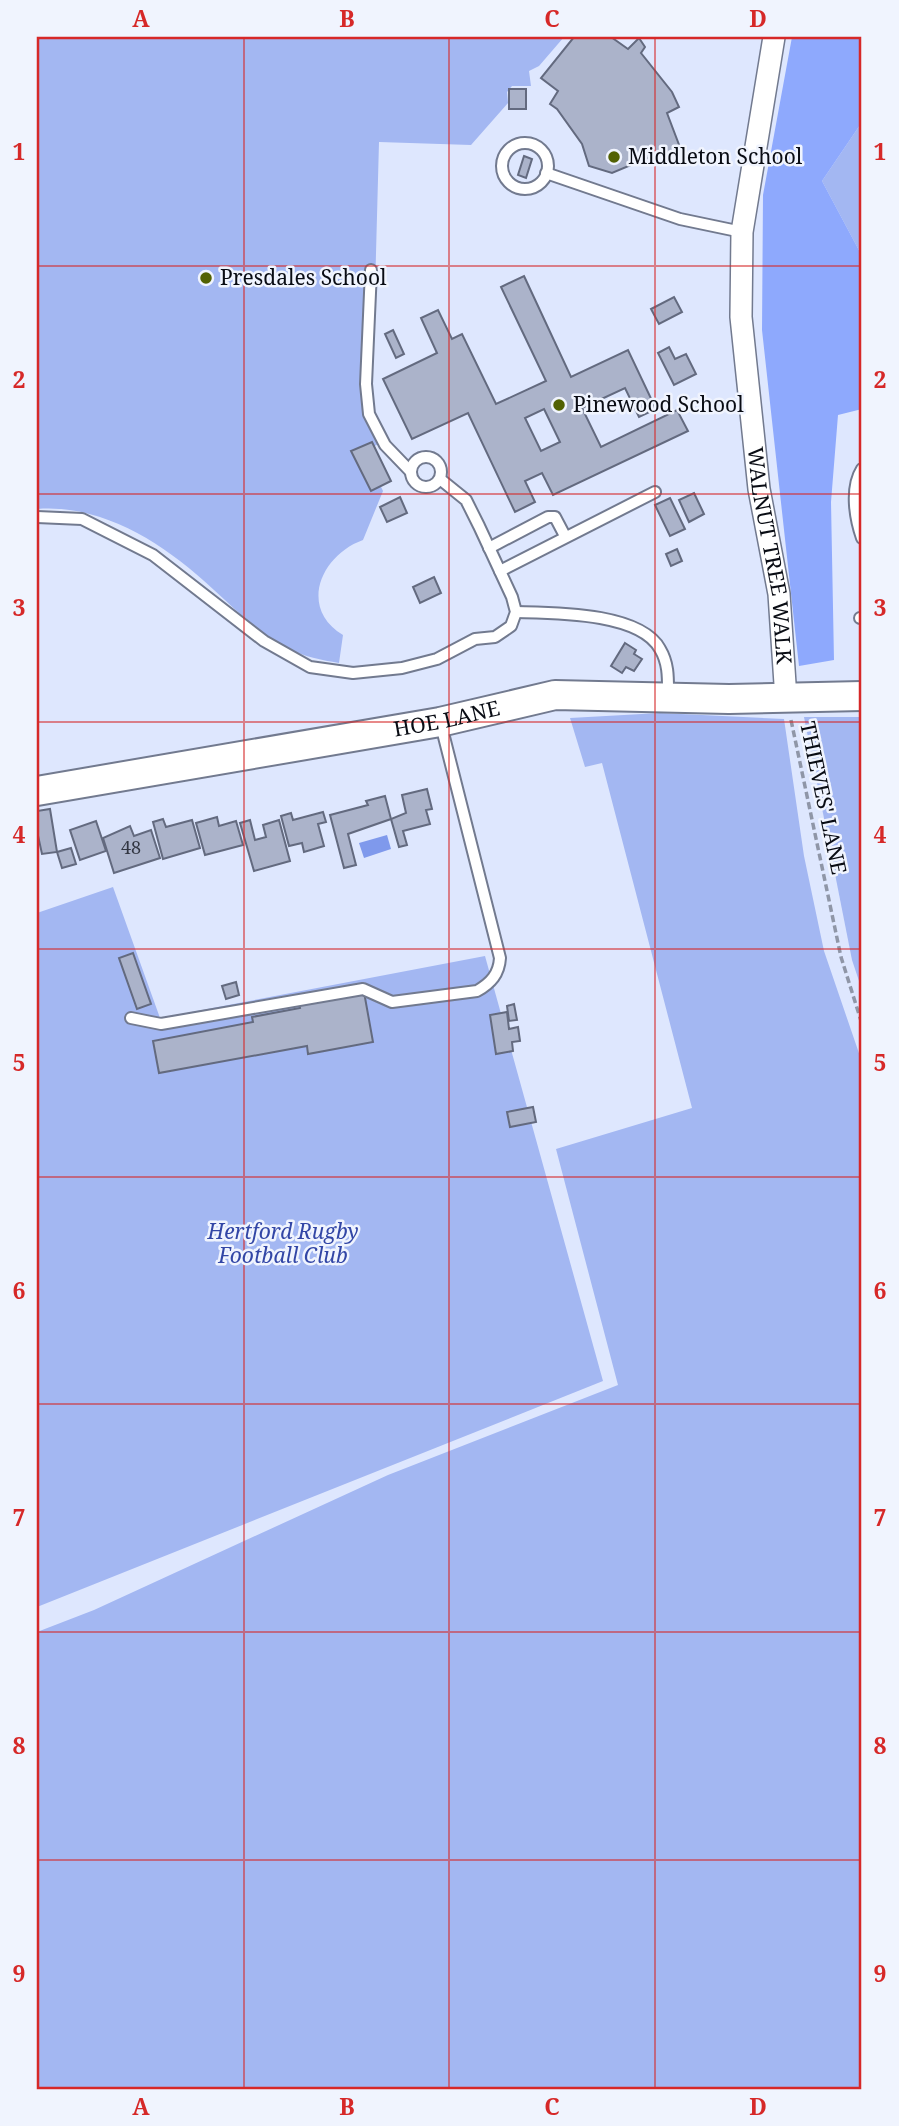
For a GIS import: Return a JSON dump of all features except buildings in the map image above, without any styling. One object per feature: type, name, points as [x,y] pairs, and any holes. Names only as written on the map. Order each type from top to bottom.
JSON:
[{"type":"street","name":"WALNUT TREE WALK","points":[[774,37],[743,232],[741,317],[745,378],[759,489],[779,594],[786,699]]},
{"type":"street","name":"HOE LANE","points":[[37,791],[440,722],[555,695],[786,699],[862,696]]},
{"type":"lane","points":[[519,144],[535,146],[545,157],[546,173],[537,185],[522,189],[508,182],[504,175],[503,160],[512,147],[519,144]]},
{"type":"lane","points":[[546,173],[680,219],[743,232]]},
{"type":"lane","points":[[371,270],[366,384],[369,414],[385,445],[411,472],[415,482],[423,487],[433,485],[440,479],[440,464],[428,457],[414,463],[411,472]]},
{"type":"lane","points":[[862,469],[856,478],[855,497],[862,538]]},
{"type":"lane","points":[[37,517],[82,519],[153,555],[236,621],[310,667],[353,673],[402,668],[438,659],[475,639],[495,637],[511,626],[516,612],[500,571],[466,500],[440,479]]},
{"type":"lane","points":[[500,571],[655,492]]},
{"type":"lane","points":[[489,548],[548,517],[555,517],[565,536]]},
{"type":"lane","points":[[516,612],[586,615],[640,632],[659,646],[668,668],[668,696]]},
{"type":"lane","points":[[131,1018],[161,1024],[363,989],[392,1002],[477,990],[485,986],[495,976],[500,958],[440,722]]},
{"type":"path","name":"THIEVES' LANE","points":[[786,699],[841,957],[862,1024]]},
{"type":"green space","name":"Presdales School","points":[[37,37],[564,37],[539,66],[529,71],[531,86],[512,86],[507,92],[508,103],[471,145],[379,142],[372,402],[385,441],[364,451],[383,491],[363,540],[336,557],[320,583],[318,597],[321,611],[329,624],[343,635],[339,663],[300,654],[275,641],[251,624],[179,560],[142,536],[102,518],[81,512],[37,509]]},
{"type":"green space","points":[[862,122],[862,256],[822,181]]},
{"type":"green space","points":[[660,713],[784,719],[804,856],[824,951],[862,1062],[862,2089],[37,2089],[37,1632],[94,1610],[388,1475],[618,1385],[556,1149],[692,1108],[602,763],[585,767],[570,718]]},
{"type":"green space","points":[[804,717],[862,717],[862,990],[852,960]]},
{"type":"green space","name":"Hertford Rugby Football Club","points":[[113,887],[160,1018],[485,956],[603,1381],[37,1607],[37,913]]},
{"type":"shaded area","points":[[792,37],[862,37],[862,122],[822,181],[862,256],[862,409],[838,415],[831,502],[834,660],[799,666],[762,330],[763,195]]},
{"type":"shaded area","points":[[387,835],[391,849],[364,858],[359,843]]},
{"type":"place","name":"Middleton School","points":[[614,157]]},
{"type":"place","name":"Presdales School","points":[[206,278]]},
{"type":"place","name":"Pinewood School","points":[[559,405]]}]
